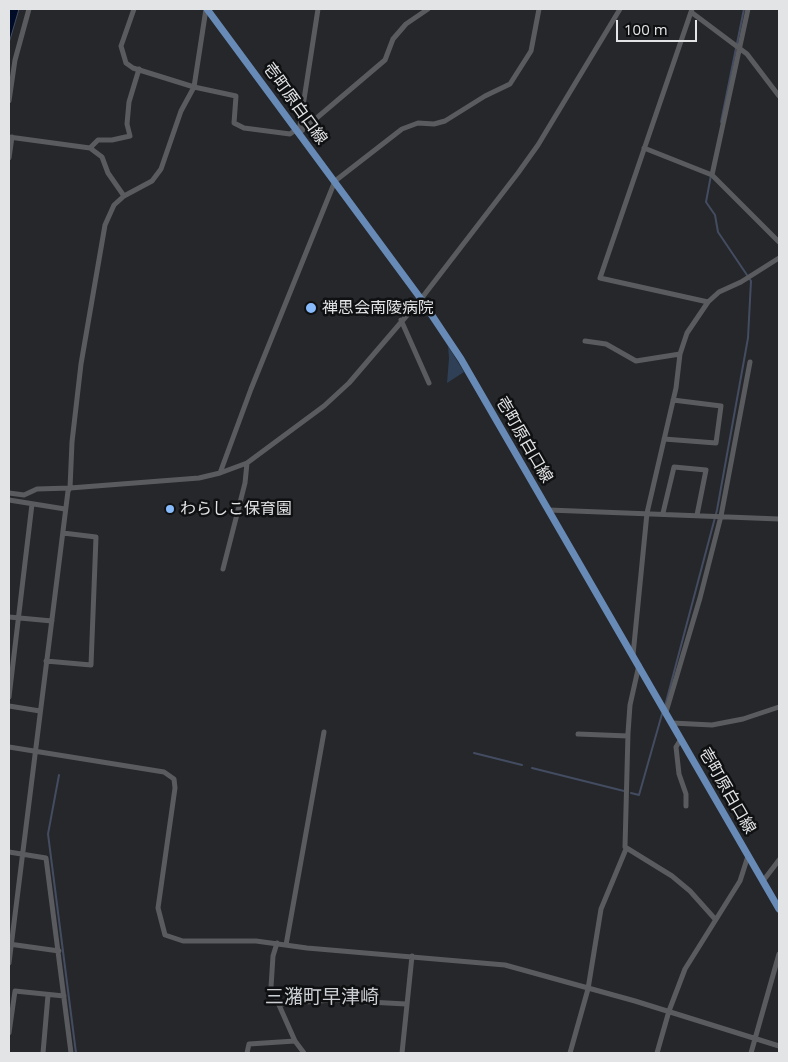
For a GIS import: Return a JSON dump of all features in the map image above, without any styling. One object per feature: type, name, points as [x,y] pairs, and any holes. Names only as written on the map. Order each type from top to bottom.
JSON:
[{"type":"main road","name":"壱町原白口線","points":[[207,9],[421,299],[461,359],[779,910]]},
{"type":"street","points":[[9,101],[14,60],[29,9]]},
{"type":"street","points":[[134,9],[121,46],[126,63],[138,69],[194,87],[236,96],[234,123],[244,128],[290,134],[298,131],[385,60],[393,39],[406,24],[428,9]]},
{"type":"street","points":[[9,963],[65,509],[70,488],[72,442],[81,364],[105,225],[114,205],[124,196],[152,181],[162,169],[181,111],[194,87],[207,9]]},
{"type":"street","points":[[298,131],[318,9]]},
{"type":"street","points":[[220,473],[335,181],[402,129],[418,123],[434,124],[445,121],[510,84],[531,51],[540,9]]},
{"type":"street","points":[[9,493],[24,495],[37,489],[199,478],[220,473],[246,463],[324,406],[349,383],[401,320],[421,299],[538,145],[620,9]]},
{"type":"street","points":[[712,174],[748,9]]},
{"type":"street","points":[[708,302],[600,278],[692,11],[739,46],[779,96]]},
{"type":"street","points":[[90,148],[98,140],[112,140],[130,136],[127,124],[129,102],[138,69]]},
{"type":"street","points":[[9,158],[10,137],[90,148],[102,157],[108,173],[124,196]]},
{"type":"street","points":[[644,148],[712,174],[779,242]]},
{"type":"street","points":[[633,655],[647,513],[673,400],[680,354],[687,333],[708,302],[719,292],[741,282],[779,258]]},
{"type":"street","points":[[401,320],[429,383]]},
{"type":"street","points":[[585,341],[606,344],[636,361],[680,354]]},
{"type":"street","points":[[666,712],[700,598],[721,516],[750,362]]},
{"type":"street","points":[[664,438],[716,444],[721,406],[673,400]]},
{"type":"street","points":[[224,570],[245,483],[246,463]]},
{"type":"street","points":[[663,513],[674,467],[706,470],[697,515]]},
{"type":"street","points":[[9,500],[65,509]]},
{"type":"street","points":[[9,697],[32,504]]},
{"type":"street","points":[[549,510],[779,519]]},
{"type":"street","points":[[46,661],[91,665],[96,537],[63,533]]},
{"type":"street","points":[[9,617],[52,621]]},
{"type":"street","points":[[570,1053],[588,989],[601,909],[626,849],[630,705],[639,665]]},
{"type":"street","points":[[9,706],[40,710]]},
{"type":"street","points":[[672,723],[712,725],[743,719],[779,707]]},
{"type":"street","points":[[286,945],[324,732]]},
{"type":"street","points":[[578,734],[628,736]]},
{"type":"street","points":[[681,739],[676,747],[679,774],[686,794],[686,806]]},
{"type":"street","points":[[9,747],[164,772],[174,779],[175,788],[158,908],[165,935],[183,941],[256,941],[506,965],[669,1011],[779,1046]]},
{"type":"street","points":[[626,849],[672,876],[690,891],[715,919]]},
{"type":"street","points":[[9,852],[46,858],[71,1053]]},
{"type":"street","points":[[658,1053],[669,1011],[685,969],[740,881],[748,856]]},
{"type":"street","points":[[763,881],[779,860]]},
{"type":"street","points":[[277,943],[273,956],[271,987],[281,1004],[295,1040],[304,1053]]},
{"type":"street","points":[[10,944],[59,951]]},
{"type":"street","points":[[751,1053],[779,954]]},
{"type":"street","points":[[402,1053],[412,956]]},
{"type":"street","points":[[9,1033],[15,991],[64,996]]},
{"type":"street","points":[[43,1053],[48,994]]},
{"type":"street","points":[[281,1004],[332,1000],[406,1004]]},
{"type":"street","points":[[247,1053],[250,1044],[295,1040]]},
{"type":"shaded area","points":[[9,9],[19,9],[9,43]]},
{"type":"shaded area","points":[[448,346],[464,372],[447,383],[449,358]]},
{"type":"waterway","points":[[721,122],[744,9]]},
{"type":"waterway","points":[[665,706],[717,510],[748,338],[751,281],[718,232],[715,215],[706,202],[711,175]]},
{"type":"waterway","points":[[631,793],[639,795],[662,714]]},
{"type":"waterway","points":[[474,753],[522,765]]},
{"type":"waterway","points":[[532,768],[624,791]]},
{"type":"waterway","points":[[59,775],[48,834],[76,1053]]},
{"type":"place","name":"禅思会南陵病院","points":[[311,308]]},
{"type":"place","name":"わらしこ保育園","points":[[170,509]]},
{"type":"district","name":"三潴町早津崎","points":[[322,998]]}]
